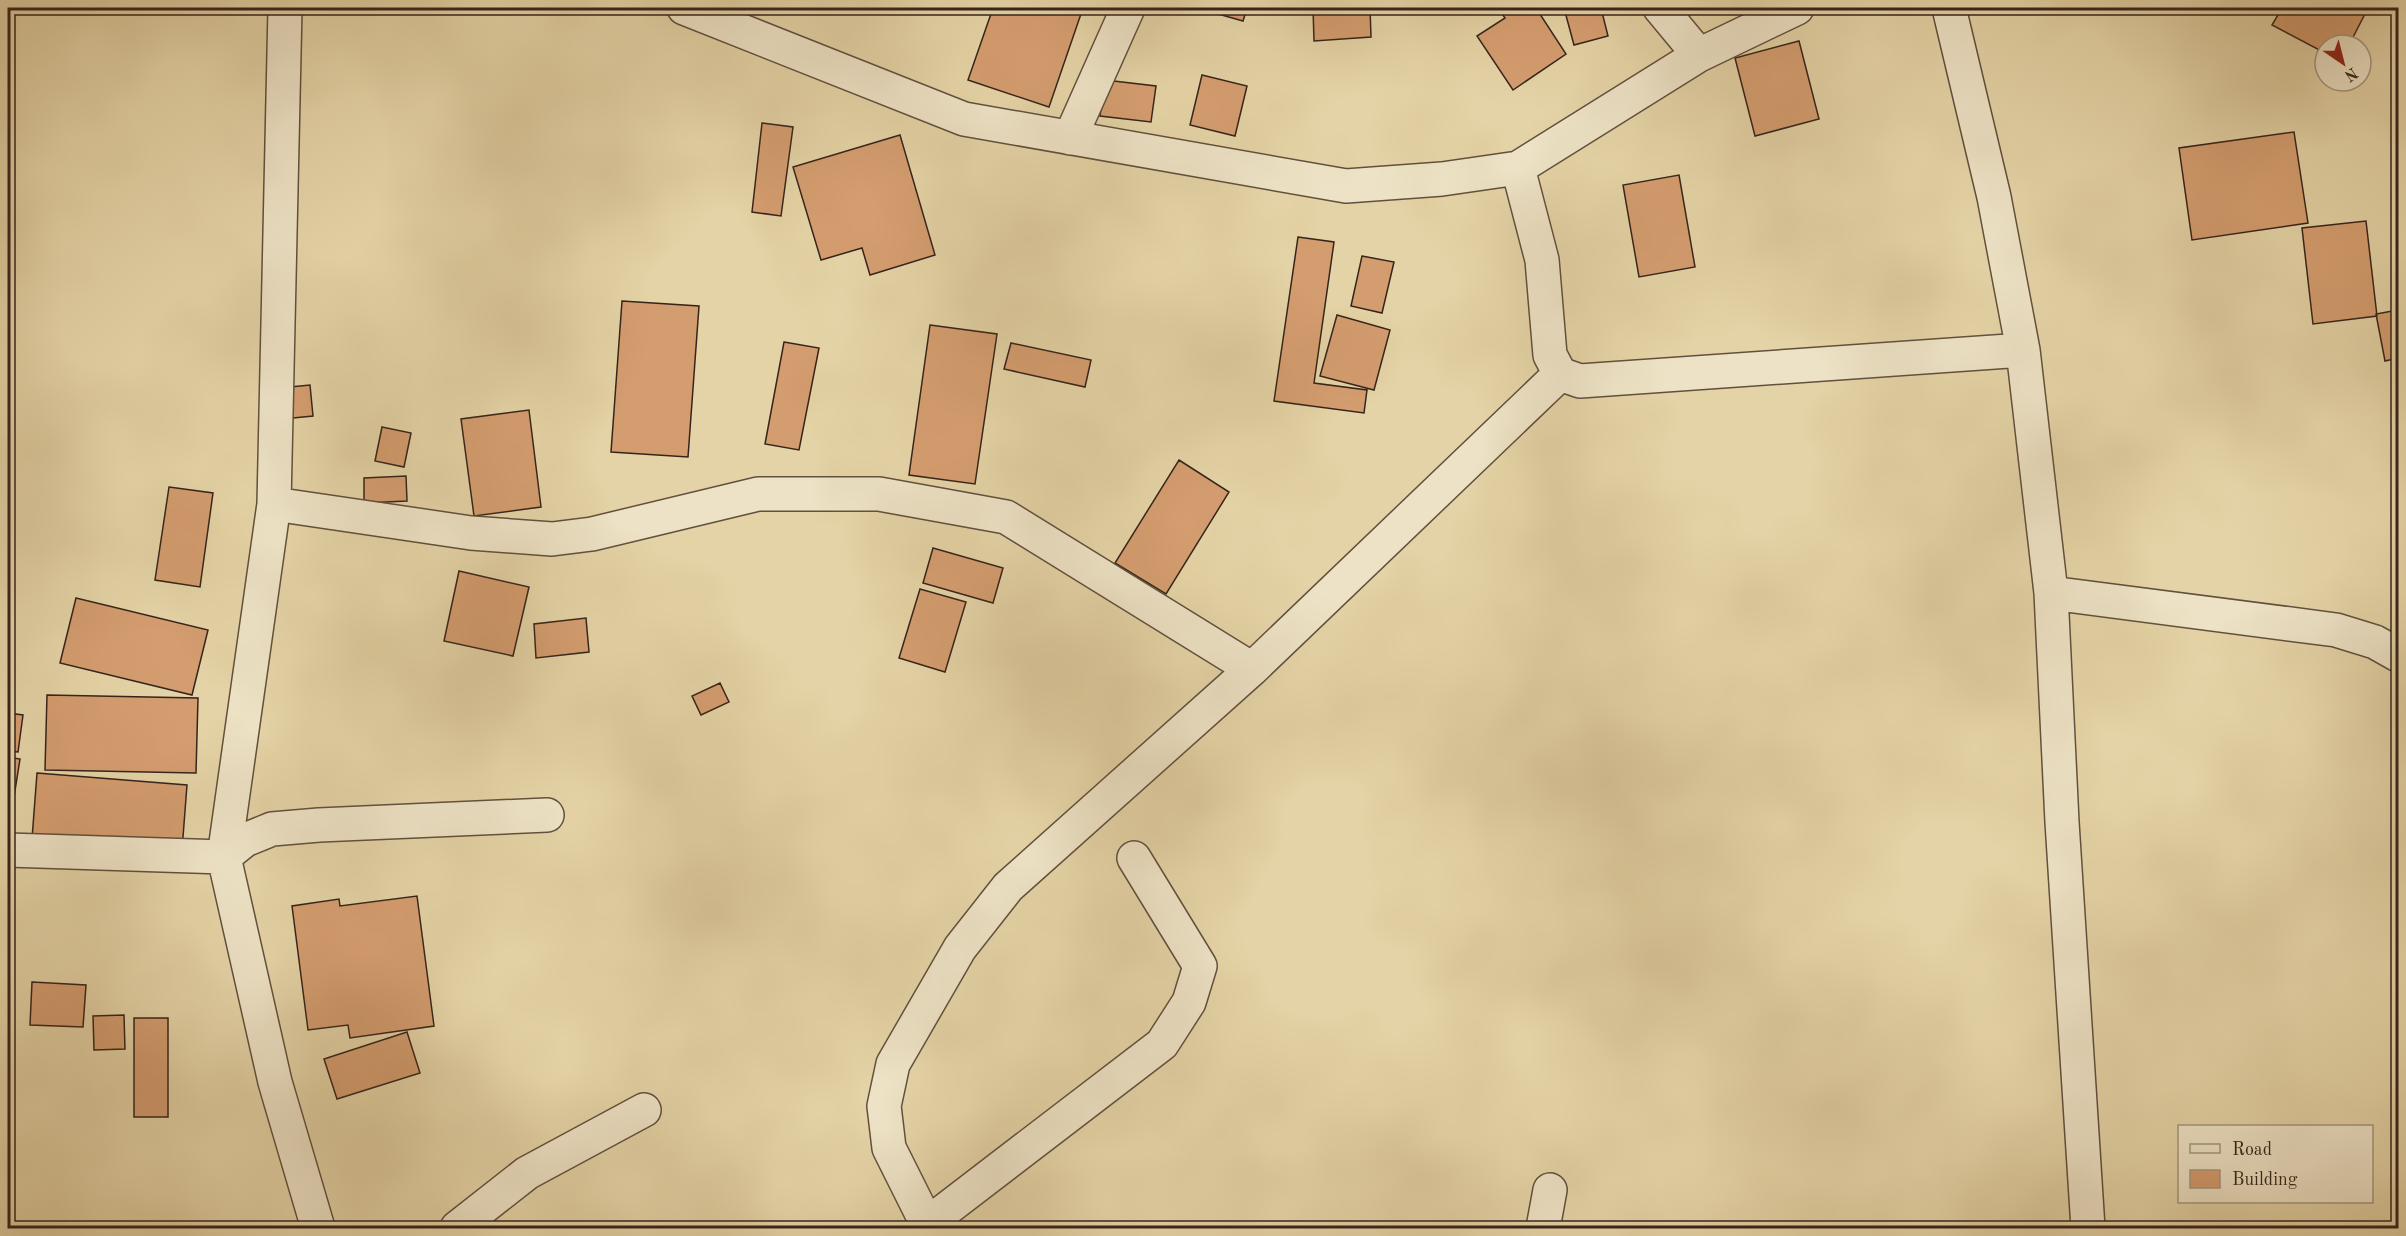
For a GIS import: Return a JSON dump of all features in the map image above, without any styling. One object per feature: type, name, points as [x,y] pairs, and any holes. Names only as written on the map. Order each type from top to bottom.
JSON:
[{"type":"street","points":[[285,8],[274,504],[224,857],[275,1082],[318,1228]]},
{"type":"street","points":[[684,8],[964,119],[1346,186],[1442,179],[1518,168],[1699,55],[1797,8]]},
{"type":"street","points":[[1070,138],[1128,8]]},
{"type":"street","points":[[1660,8],[1699,55]]},
{"type":"street","points":[[1949,8],[1994,197],[2023,350],[2051,593],[2062,822],[2088,1228]]},
{"type":"street","points":[[1518,168],[1542,260],[1550,355],[1560,374],[1580,381],[2023,350]]},
{"type":"street","points":[[1134,858],[1200,966],[1189,1002],[1162,1044],[928,1226],[889,1148],[884,1106],[893,1064],[960,948],[1008,887],[1252,669],[1560,374]]},
{"type":"street","points":[[274,504],[471,533],[552,538],[592,534],[758,495],[879,494],[1006,517],[1252,669]]},
{"type":"street","points":[[2051,593],[2336,630],[2375,642],[2398,655]]},
{"type":"street","points":[[8,850],[224,857],[245,840],[272,829],[547,815]]},
{"type":"street","points":[[457,1228],[527,1173],[644,1110]]},
{"type":"street","points":[[1543,1228],[1550,1190]]},
{"type":"building","points":[[993,8],[1083,8],[1049,107],[968,80]]},
{"type":"building","points":[[1197,8],[1247,8],[1243,21]]},
{"type":"building","points":[[1313,8],[1370,8],[1371,37],[1314,41]]},
{"type":"building","points":[[1498,8],[1536,8],[1566,54],[1513,90],[1477,36],[1505,18]]},
{"type":"building","points":[[1564,8],[1601,8],[1608,36],[1574,45]]},
{"type":"building","points":[[2282,8],[2368,8],[2355,33],[2313,33],[2313,47],[2272,25]]},
{"type":"building","points":[[2282,8],[2368,8],[2355,33],[2313,33],[2313,47],[2272,25]]},
{"type":"building","points":[[1799,41],[1819,119],[1755,136],[1735,58]]},
{"type":"building","points":[[1202,75],[1247,86],[1235,136],[1190,125]]},
{"type":"building","points":[[1105,80],[1156,86],[1151,122],[1100,116]]},
{"type":"building","points":[[762,123],[793,127],[781,216],[752,212]]},
{"type":"building","points":[[2294,132],[2308,223],[2192,240],[2179,148]]},
{"type":"building","points":[[2294,132],[2308,223],[2192,240],[2179,148]]},
{"type":"building","points":[[900,135],[935,255],[870,275],[862,248],[821,260],[793,167]]},
{"type":"building","points":[[1679,175],[1695,267],[1639,277],[1623,185]]},
{"type":"building","points":[[2366,221],[2377,316],[2313,324],[2302,228]]},
{"type":"building","points":[[2366,221],[2377,316],[2313,324],[2302,228]]},
{"type":"building","points":[[1298,237],[1334,242],[1314,383],[1367,390],[1364,413],[1274,401]]},
{"type":"building","points":[[1362,256],[1394,262],[1382,313],[1351,306]]},
{"type":"building","points":[[622,301],[699,306],[688,457],[611,452]]},
{"type":"building","points":[[2398,310],[2398,358],[2385,361],[2376,314]]},
{"type":"building","points":[[2398,310],[2398,358],[2385,361],[2376,314]]},
{"type":"building","points":[[1337,315],[1390,330],[1374,390],[1320,376]]},
{"type":"building","points":[[930,325],[997,334],[975,484],[909,475]]},
{"type":"building","points":[[784,342],[819,348],[799,450],[765,444]]},
{"type":"building","points":[[1011,343],[1091,360],[1085,387],[1004,369]]},
{"type":"building","points":[[310,385],[313,416],[283,419],[280,388]]},
{"type":"building","points":[[529,410],[541,507],[474,516],[461,419]]},
{"type":"building","points":[[382,427],[411,433],[404,467],[375,461]]},
{"type":"building","points":[[1179,460],[1229,492],[1166,594],[1115,563]]},
{"type":"building","points":[[406,476],[407,501],[364,503],[364,478]]},
{"type":"building","points":[[169,487],[213,493],[200,587],[155,580]]},
{"type":"building","points":[[933,548],[1003,568],[993,603],[923,583]]},
{"type":"building","points":[[459,571],[529,587],[513,656],[444,641]]},
{"type":"building","points":[[920,589],[966,602],[945,672],[899,658]]},
{"type":"building","points":[[76,598],[208,630],[192,695],[60,663]]},
{"type":"building","points":[[586,618],[589,652],[536,658],[534,624]]},
{"type":"building","points":[[720,683],[729,702],[701,715],[692,696]]},
{"type":"building","points":[[47,695],[198,698],[196,773],[45,770]]},
{"type":"building","points":[[8,713],[23,715],[18,752],[8,751]]},
{"type":"building","points":[[8,757],[20,759],[8,835]]},
{"type":"building","points":[[37,773],[187,785],[182,850],[32,839]]},
{"type":"building","points":[[417,896],[434,1026],[350,1038],[348,1025],[308,1030],[292,906],[339,899],[340,906]]},
{"type":"building","points":[[32,982],[86,985],[83,1027],[30,1025]]},
{"type":"building","points":[[124,1015],[125,1049],[94,1050],[93,1016]]},
{"type":"building","points":[[134,1018],[168,1018],[168,1117],[134,1117]]},
{"type":"building","points":[[407,1032],[420,1073],[337,1099],[324,1059]]}]
